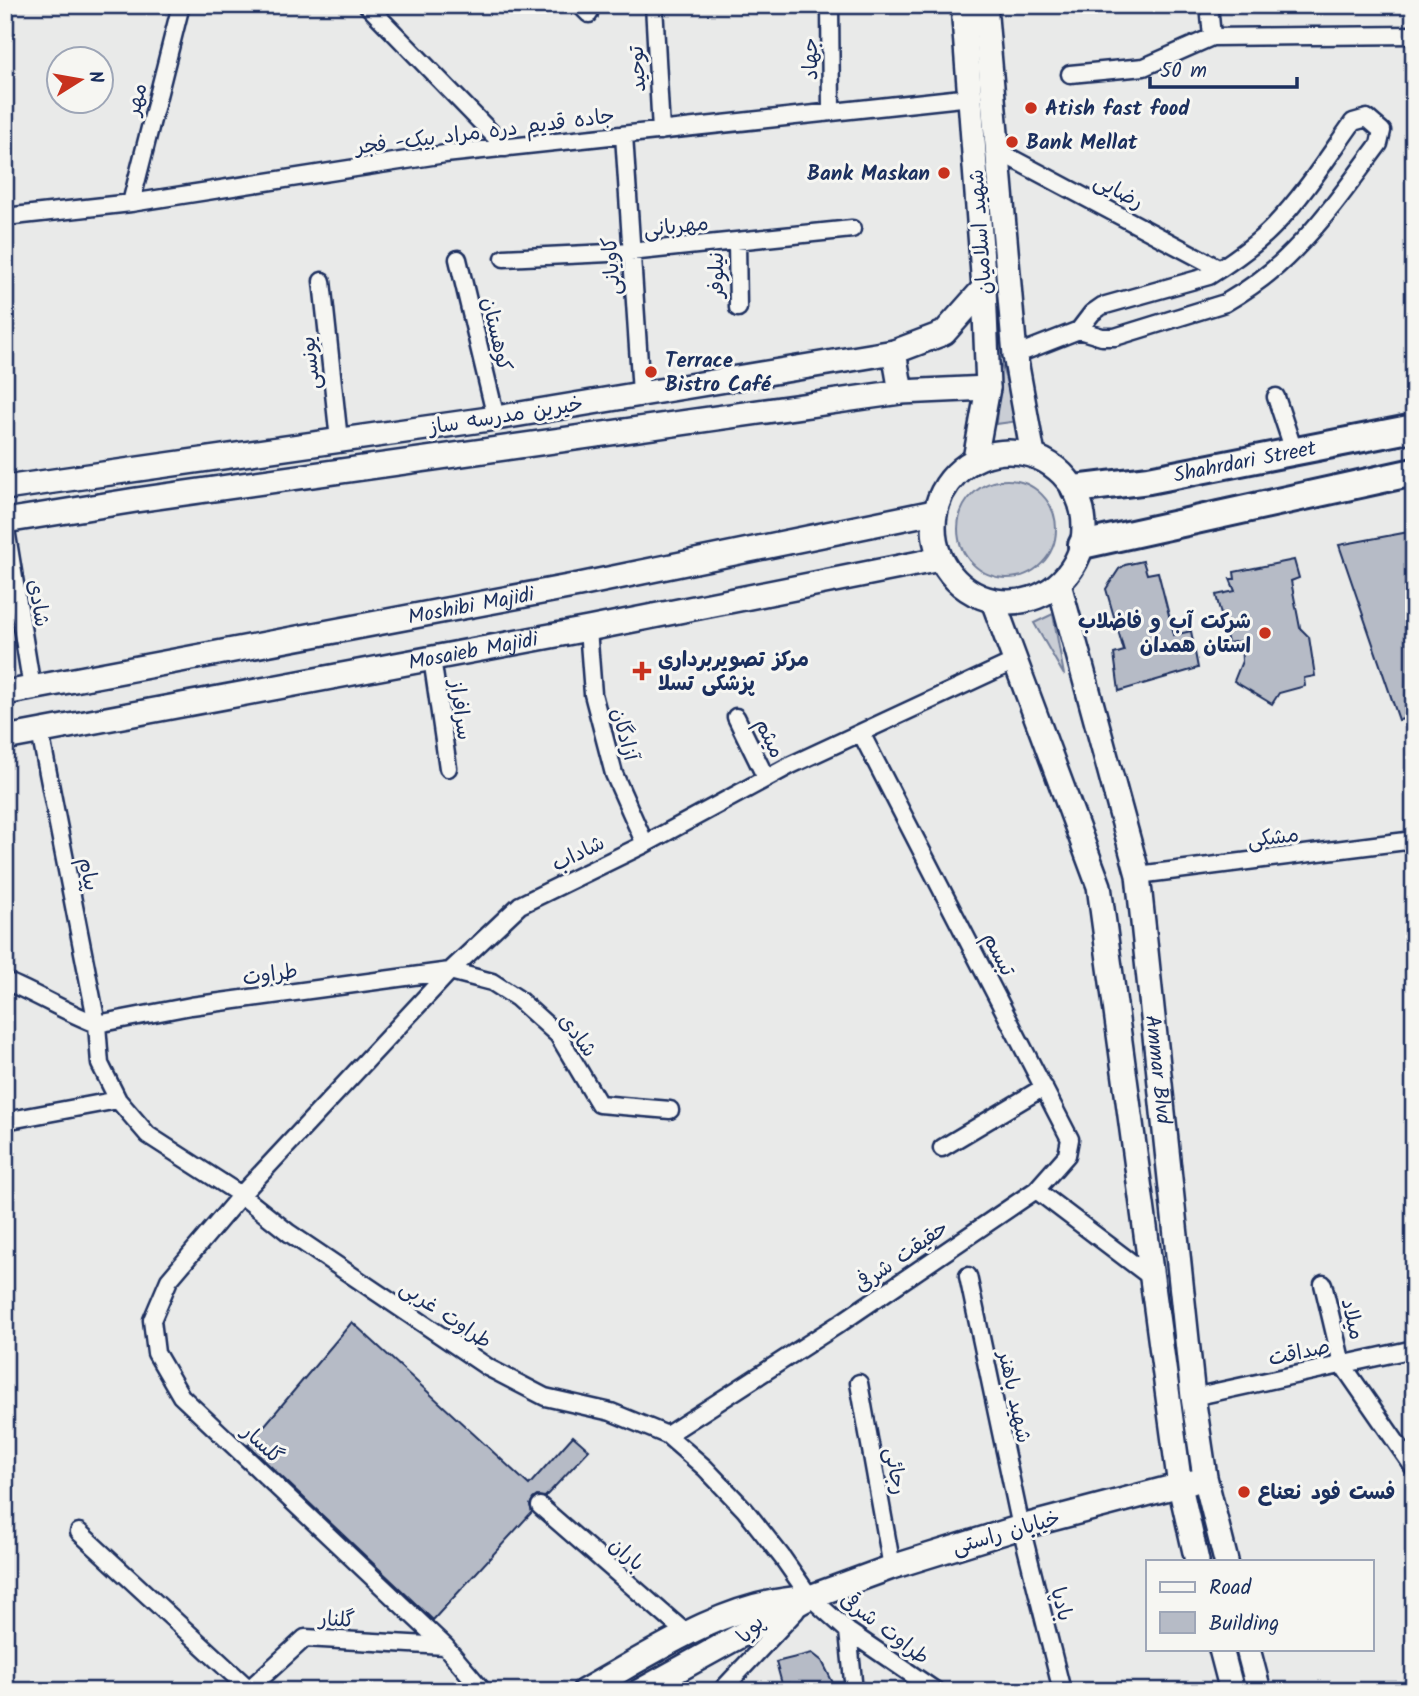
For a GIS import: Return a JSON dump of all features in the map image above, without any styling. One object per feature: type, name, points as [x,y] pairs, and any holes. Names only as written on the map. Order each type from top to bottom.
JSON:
[{"type":"main road","name":"شهید اسلامیان","points":[[963,5],[984,288],[988,388],[975,459]]},
{"type":"main road","name":"شهید اسلامیان","points":[[985,5],[1015,355],[1033,455]]},
{"type":"main road","name":"خیرین مدرسه ساز","points":[[5,488],[496,418],[894,352],[944,333],[984,288]]},
{"type":"main road","points":[[894,352],[901,392]]},
{"type":"main road","name":"خیرین مدرسه ساز","points":[[5,522],[136,500],[901,392],[988,388]]},
{"type":"main road","name":"Shahrdari Street","points":[[1075,489],[1149,480],[1414,428]]},
{"type":"main road","points":[[1013,451],[1033,455],[1057,468],[1075,489],[1082,507],[1082,545],[1074,566],[1059,584],[1039,597],[1016,602],[993,601],[971,593],[953,578],[940,559],[933,536],[934,512],[942,490],[956,472],[975,459],[993,452],[1013,451]]},
{"type":"main road","points":[[1082,545],[1414,472]]},
{"type":"main road","name":"Moshibi Majidi","points":[[5,693],[579,585],[934,512]]},
{"type":"main road","name":"Mosaieb Majidi","points":[[5,738],[588,629],[940,559]]},
{"type":"main road","name":"Ammar Blvd","points":[[1059,584],[1138,875],[1193,1396],[1205,1477],[1226,1560]]},
{"type":"main road","name":"Ammar Blvd","points":[[993,601],[1099,886],[1181,1486],[1197,1560]]},
{"type":"main road","name":"خیابان راستی","points":[[810,1597],[892,1567],[1021,1527],[1181,1486],[1205,1477]]},
{"type":"main road","points":[[584,1691],[687,1634],[751,1607],[779,1600],[810,1597]]},
{"type":"main road","points":[[640,1691],[810,1597]]},
{"type":"main road","points":[[1221,1650],[1232,1691]]},
{"type":"main road","points":[[1248,1650],[1259,1691]]},
{"type":"street","name":"مهر","points":[[131,203],[181,5]]},
{"type":"street","points":[[392,5],[373,11],[506,148]]},
{"type":"street","name":"توحید","points":[[654,5],[662,131]]},
{"type":"street","name":"جهاد","points":[[830,5],[831,112]]},
{"type":"street","points":[[1209,5],[1212,37]]},
{"type":"street","points":[[1070,74],[1144,67],[1212,37],[1414,35]]},
{"type":"street","name":"جاده قدیم دره مراد بیک- فجر","points":[[5,217],[131,203],[445,154],[971,97]]},
{"type":"street","points":[[1015,355],[1079,330],[1101,306],[1209,276],[1272,228],[1353,122],[1367,118],[1382,131],[1379,144],[1315,228],[1292,253],[1238,295],[1225,303],[1115,337],[1102,337],[1079,330]]},
{"type":"street","name":"کاویانی","points":[[624,135],[641,393]]},
{"type":"street","name":"رضایی","points":[[998,151],[1220,269]]},
{"type":"street","name":"مهربانی","points":[[503,258],[631,252],[852,229]]},
{"type":"street","name":"نیلوفر","points":[[737,241],[737,308]]},
{"type":"street","name":"کوهستان","points":[[458,259],[496,418]]},
{"type":"street","name":"یونسی","points":[[322,281],[339,440]]},
{"type":"street","points":[[1276,397],[1294,451]]},
{"type":"street","name":"شادی","points":[[5,522],[32,688]]},
{"type":"street","name":"آزادگان","points":[[588,629],[593,694],[614,774],[645,844]]},
{"type":"street","name":"سرافراز","points":[[432,658],[448,768]]},
{"type":"street","name":"شاداب","points":[[241,1195],[450,971],[520,905],[645,844],[766,778],[1015,661]]},
{"type":"street","name":"میثم","points":[[736,717],[766,778]]},
{"type":"street","name":"پیام","points":[[40,732],[97,1024]]},
{"type":"street","name":"تبسم","points":[[861,733],[1070,1139],[1067,1155],[1036,1190]]},
{"type":"street","name":"مشکی","points":[[1138,875],[1414,840]]},
{"type":"street","name":"شادی","points":[[450,971],[492,982],[517,998],[558,1035],[600,1104],[670,1110]]},
{"type":"street","name":"طراوت","points":[[97,1024],[191,1006],[450,971]]},
{"type":"street","points":[[5,981],[34,993],[67,1013],[97,1024]]},
{"type":"street","name":"طراوت غربی","points":[[97,1024],[100,1064],[118,1100],[148,1135],[241,1195],[289,1233],[489,1368],[545,1397],[611,1412],[667,1435],[705,1468],[745,1510],[810,1597]]},
{"type":"street","points":[[942,1148],[1044,1087]]},
{"type":"street","points":[[5,1121],[118,1100]]},
{"type":"street","points":[[1036,1190],[1152,1278]]},
{"type":"street","name":"حقیقت شرفی","points":[[667,1435],[842,1322],[1036,1190]]},
{"type":"street","name":"گلسار","points":[[241,1195],[169,1280],[152,1320],[156,1353],[181,1396],[445,1646],[483,1691]]},
{"type":"street","name":"شهید باهنر","points":[[968,1276],[1021,1527]]},
{"type":"street","name":"میلاد","points":[[1323,1284],[1342,1364]]},
{"type":"street","name":"صداقت","points":[[1193,1396],[1414,1349]]},
{"type":"street","points":[[1342,1364],[1414,1468]]},
{"type":"street","name":"رجائی","points":[[859,1383],[892,1567]]},
{"type":"street","name":"باران","points":[[540,1506],[687,1634]]},
{"type":"street","name":"بادپا","points":[[1021,1527],[1062,1691]]},
{"type":"street","points":[[79,1532],[248,1690]]},
{"type":"street","name":"طراوت شرقی","points":[[810,1597],[848,1632],[936,1691]]},
{"type":"street","name":"پویا","points":[[721,1691],[810,1597]]},
{"type":"street","points":[[848,1632],[854,1691]]},
{"type":"street","name":"گلنار","points":[[248,1690],[305,1638],[445,1646]]},
{"type":"shaded area","points":[[1000,361],[1019,421],[996,424]]},
{"type":"shaded area","points":[[1007,480],[1026,484],[1041,495],[1052,510],[1056,529],[1052,548],[1041,563],[1026,574],[1007,578],[988,574],[973,563],[962,548],[958,529],[962,510],[973,495],[988,484]]},
{"type":"shaded area","points":[[1053,614],[1064,675],[1034,623]]},
{"type":"shaded area","points":[[5,1515],[11,1691],[5,1691]]},
{"type":"building","points":[[1414,531],[1414,717],[1399,720],[1339,545]]},
{"type":"building","name":"شرکت آب و فاضلاب استان همدان","points":[[1294,560],[1299,578],[1291,581],[1300,628],[1309,637],[1315,676],[1304,678],[1305,686],[1279,693],[1272,704],[1234,681],[1242,661],[1241,641],[1228,643],[1216,595],[1235,591],[1230,579],[1235,579],[1234,572]]},
{"type":"building","points":[[1143,561],[1147,574],[1158,572],[1174,635],[1191,631],[1198,668],[1119,691],[1114,654],[1124,651],[1106,589],[1119,569]]},
{"type":"building","points":[[352,1322],[529,1485],[573,1436],[589,1450],[545,1497],[537,1496],[533,1499],[530,1505],[532,1512],[433,1620],[248,1445]]},
{"type":"building","points":[[812,1653],[822,1661],[834,1685],[807,1691],[790,1691],[789,1683],[782,1684],[776,1662]]},
{"type":"place","name":"Atish fast food","points":[[1031,108]]},
{"type":"place","name":"Bank Mellat","points":[[1012,142]]},
{"type":"place","name":"Bank Maskan","points":[[944,173]]},
{"type":"place","name":"Terrace Bistro Café","points":[[651,372]]},
{"type":"place","name":"شرکت آب و فاضلاب استان همدان","points":[[1265,633]]},
{"type":"place","name":"مرکز تصویربرداری پزشکی تسلا","points":[[642,671]]},
{"type":"place","name":"فست فود نعناع","points":[[1244,1492]]}]
